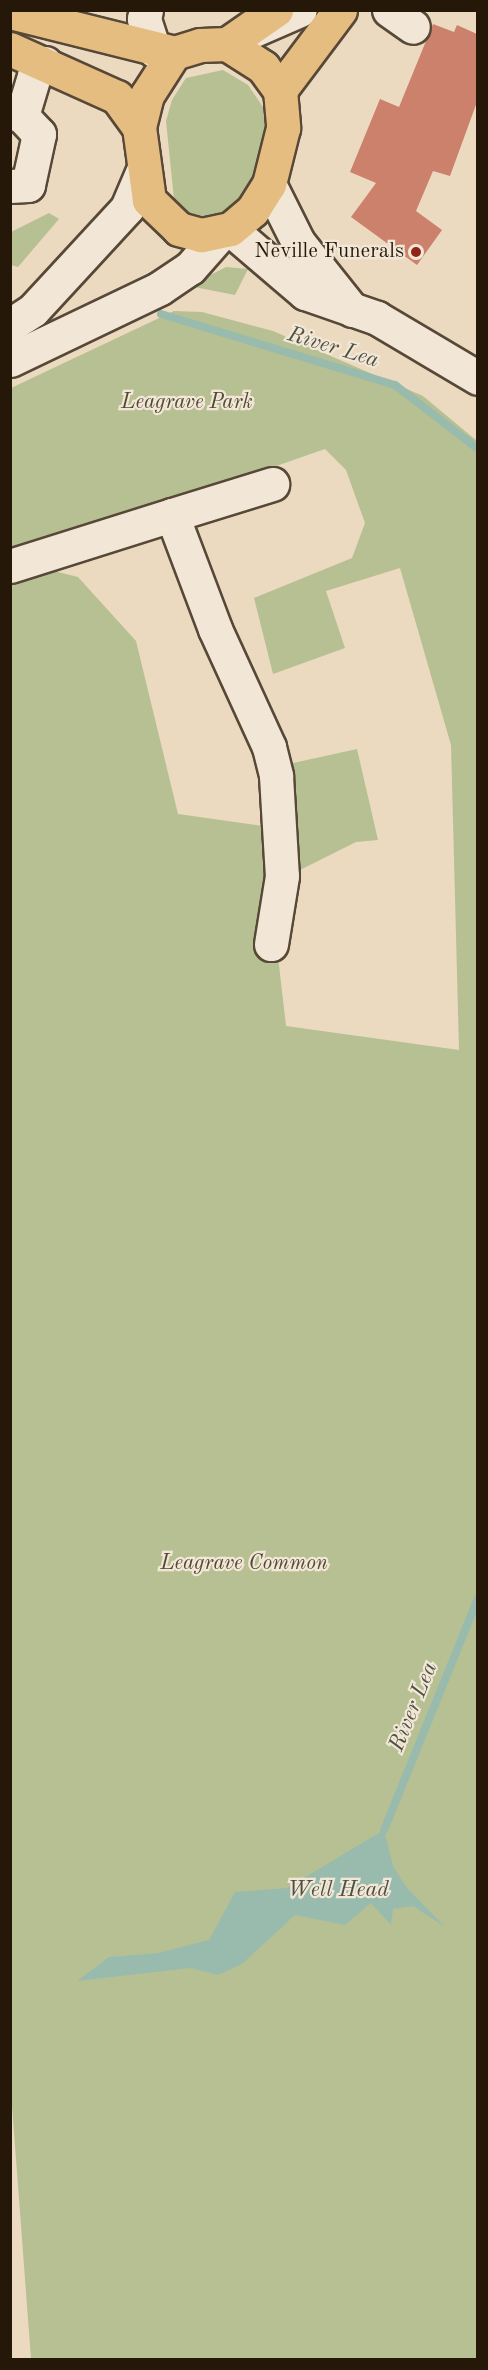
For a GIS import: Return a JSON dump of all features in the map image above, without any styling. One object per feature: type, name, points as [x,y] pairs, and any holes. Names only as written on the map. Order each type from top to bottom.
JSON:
[{"type":"main road","points":[[10,12],[164,52],[239,38],[276,10]]},
{"type":"main road","points":[[279,90],[340,10]]},
{"type":"main road","points":[[164,52],[147,95],[139,127],[142,172],[149,200],[163,217],[179,230],[201,235],[225,231],[253,210],[269,184],[283,128],[279,90],[239,38]]},
{"type":"main road","points":[[10,49],[117,97],[139,127]]},
{"type":"street","points":[[146,10],[144,19],[164,52]]},
{"type":"street","points":[[239,38],[300,10]]},
{"type":"street","points":[[10,186],[28,185],[39,134],[16,114],[34,76],[45,63]]},
{"type":"street","points":[[10,325],[33,310],[127,208],[142,172]]},
{"type":"street","points":[[269,184],[298,242],[352,310]]},
{"type":"street","points":[[10,360],[160,288],[190,268],[225,231],[305,293],[377,318],[477,378]]},
{"type":"street","points":[[10,566],[272,484]]},
{"type":"street","points":[[172,515],[273,766],[282,876],[271,944]]},
{"type":"green space","points":[[223,70],[248,85],[265,110],[266,141],[260,179],[233,210],[209,217],[189,213],[174,199],[166,121],[172,100],[186,78]]},
{"type":"green space","points":[[49,213],[59,219],[18,267],[11,265],[11,232]]},
{"type":"green space","points":[[226,267],[248,269],[235,295],[189,286]]},
{"type":"green space","name":"Leagrave Common","points":[[174,311],[202,312],[273,331],[423,396],[477,441],[477,2359],[31,2359],[10,2079],[10,560],[78,577],[136,641],[178,814],[263,826],[286,1026],[459,1050],[451,745],[400,568],[326,591],[345,648],[273,674],[254,598],[352,558],[365,523],[346,470],[325,449],[25,554],[11,550],[11,388]]},
{"type":"green space","points":[[357,749],[378,840],[356,842],[294,873],[284,765]]},
{"type":"water","name":"Well Head","points":[[384,1830],[393,1866],[407,1888],[445,1927],[413,1906],[393,1909],[391,1925],[371,1903],[345,1925],[295,1915],[242,1964],[218,1975],[190,1968],[77,1981],[109,1957],[158,1953],[209,1940],[235,1892],[287,1888]]},
{"type":"building","points":[[433,24],[454,32],[457,25],[477,34],[477,102],[450,176],[433,171],[416,211],[442,230],[417,265],[351,217],[376,183],[350,172],[380,99],[399,107]]},
{"type":"waterway","name":"River Lea","points":[[161,314],[395,385],[478,449]]},
{"type":"waterway","name":"River Lea","points":[[384,1830],[478,1598]]},
{"type":"place","name":"Neville Funerals","points":[[416,252]]},
{"type":"park label","name":"Leagrave Park","points":[[187,403]]}]
